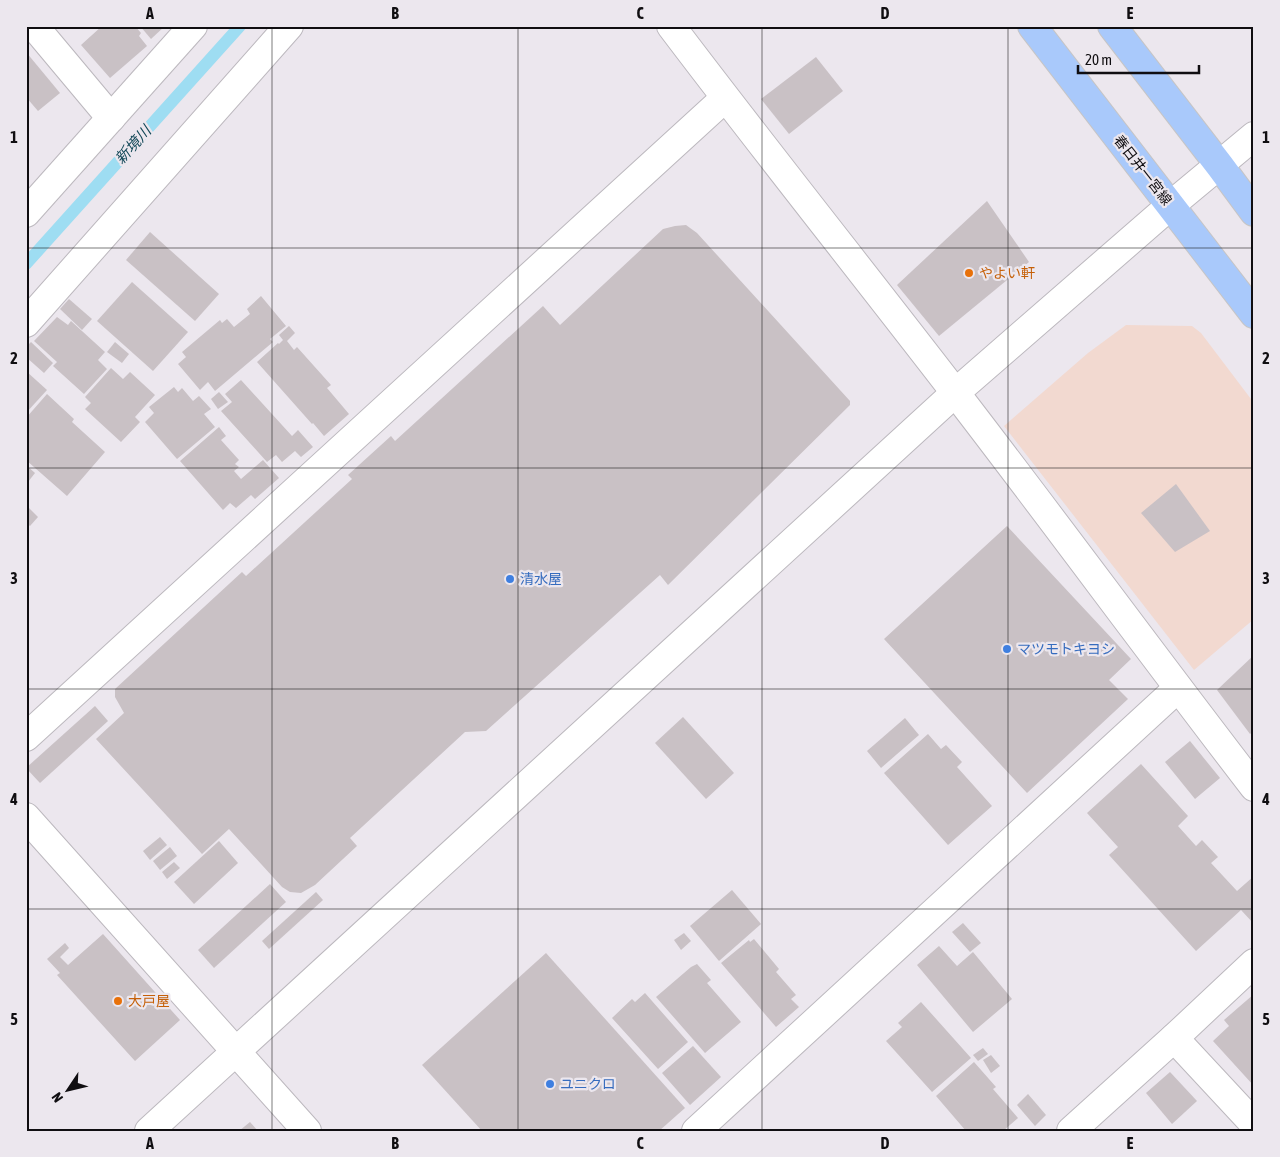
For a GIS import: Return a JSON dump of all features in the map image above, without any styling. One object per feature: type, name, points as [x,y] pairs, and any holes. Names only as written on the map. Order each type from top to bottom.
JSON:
[{"type":"main road","name":"春日井一宮線","points":[[1032,26],[1254,314]]},
{"type":"main road","points":[[1112,26],[1254,212]]},
{"type":"street","points":[[34,26],[112,118]]},
{"type":"street","points":[[26,213],[193,26]]},
{"type":"street","points":[[26,323],[289,26]]},
{"type":"street","points":[[671,26],[956,393],[1254,786]]},
{"type":"street","points":[[26,737],[726,98]]},
{"type":"street","points":[[149,1131],[956,393],[1171,205],[1254,136]]},
{"type":"street","points":[[696,1131],[1178,688]]},
{"type":"street","points":[[26,817],[307,1131]]},
{"type":"street","points":[[1071,1131],[1254,963]]},
{"type":"street","points":[[1174,1038],[1254,1124]]},
{"type":"shaded area","points":[[1126,325],[1192,326],[1201,333],[1254,403],[1254,619],[1194,670],[1004,426],[1088,353]]},
{"type":"building","points":[[102,26],[135,26],[141,33],[139,36],[147,46],[110,78],[81,45]]},
{"type":"building","points":[[140,26],[165,26],[151,39]]},
{"type":"building","points":[[26,52],[60,93],[38,111],[26,97]]},
{"type":"building","points":[[816,57],[843,91],[789,134],[761,99]]},
{"type":"building","points":[[987,201],[1029,262],[939,336],[897,285]]},
{"type":"building","points":[[686,225],[697,233],[850,401],[850,405],[668,585],[660,575],[486,731],[465,732],[350,838],[357,846],[315,885],[301,893],[290,892],[282,887],[229,829],[202,854],[96,739],[124,713],[115,697],[115,689],[242,572],[246,576],[352,479],[348,475],[391,436],[395,441],[543,306],[560,325],[663,229]]},
{"type":"building","points":[[150,232],[219,294],[195,321],[126,260]]},
{"type":"building","points":[[132,282],[188,332],[153,371],[97,321]]},
{"type":"building","points":[[261,296],[286,326],[270,339],[273,342],[215,391],[208,382],[200,390],[178,364],[186,357],[182,352],[220,320],[222,323],[227,319],[234,327],[250,314],[247,309]]},
{"type":"building","points":[[69,299],[92,319],[82,330],[60,309]]},
{"type":"building","points":[[57,317],[68,325],[71,321],[105,352],[98,360],[107,369],[84,394],[53,366],[57,362],[34,341]]},
{"type":"building","points":[[289,326],[295,333],[287,341],[294,350],[297,347],[331,385],[327,388],[349,414],[324,436],[257,362],[283,340],[279,335]]},
{"type":"building","points":[[31,342],[53,363],[44,373],[26,357],[26,347]]},
{"type":"building","points":[[115,342],[129,354],[122,363],[107,352]]},
{"type":"building","points":[[111,368],[123,379],[130,372],[155,395],[135,417],[140,422],[121,442],[85,409],[91,403],[85,397]]},
{"type":"building","points":[[26,371],[47,390],[26,413]]},
{"type":"building","points":[[241,380],[292,436],[298,430],[313,447],[301,457],[295,451],[282,462],[276,455],[267,462],[221,411],[232,402],[225,394]]},
{"type":"building","points":[[174,387],[178,392],[182,388],[193,401],[199,396],[211,409],[204,414],[215,427],[177,459],[145,422],[154,413],[149,407]]},
{"type":"building","points":[[219,392],[228,402],[218,409],[211,399]]},
{"type":"building","points":[[47,394],[74,419],[72,422],[105,452],[67,496],[26,460],[26,418]]},
{"type":"building","points":[[219,427],[226,436],[221,440],[239,460],[235,464],[239,467],[234,471],[241,479],[263,460],[279,478],[255,499],[251,495],[236,508],[230,503],[223,510],[180,461]]},
{"type":"building","points":[[26,465],[35,473],[28,482],[26,480]]},
{"type":"building","points":[[1176,484],[1210,531],[1175,552],[1141,513]]},
{"type":"building","points":[[26,505],[38,517],[30,526],[26,523]]},
{"type":"building","name":"マツモトキヨシ","points":[[1007,526],[1131,659],[1109,680],[1128,699],[1027,793],[884,639]]},
{"type":"building","points":[[1254,655],[1254,731],[1250,734],[1217,690]]},
{"type":"building","points":[[95,706],[108,721],[40,783],[26,768]]},
{"type":"building","points":[[683,717],[734,773],[706,799],[655,743]]},
{"type":"building","points":[[905,718],[919,735],[881,768],[867,751]]},
{"type":"building","points":[[928,734],[941,749],[946,745],[962,762],[957,767],[992,806],[948,845],[884,773]]},
{"type":"building","points":[[1190,741],[1220,778],[1195,799],[1165,762]]},
{"type":"building","points":[[1141,764],[1188,816],[1178,826],[1196,846],[1202,840],[1218,857],[1211,863],[1237,891],[1254,876],[1254,924],[1241,910],[1196,951],[1109,855],[1118,847],[1087,813]]},
{"type":"building","points":[[160,837],[167,845],[150,860],[143,851]]},
{"type":"building","points":[[219,841],[238,863],[194,904],[174,882]]},
{"type":"building","points":[[170,847],[177,856],[160,870],[153,861]]},
{"type":"building","points":[[174,862],[180,868],[167,879],[162,872]]},
{"type":"building","points":[[270,884],[286,902],[214,968],[198,950]]},
{"type":"building","points":[[732,890],[761,924],[719,961],[690,926]]},
{"type":"building","points":[[316,892],[323,900],[269,949],[262,941]]},
{"type":"building","points":[[963,923],[981,943],[970,952],[952,932]]},
{"type":"building","points":[[684,933],[691,941],[681,950],[674,940]]},
{"type":"building","points":[[103,934],[180,1020],[135,1061],[57,975],[60,973],[47,959],[65,943],[69,948],[60,957],[68,965]]},
{"type":"building","points":[[754,939],[779,969],[776,972],[796,995],[791,999],[799,1007],[776,1027],[721,963],[749,940],[750,942]]},
{"type":"building","points":[[939,946],[957,966],[973,952],[1012,999],[973,1032],[917,965]]},
{"type":"building","points":[[546,953],[685,1108],[659,1131],[482,1131],[422,1065]]},
{"type":"building","points":[[697,964],[711,980],[707,983],[741,1022],[705,1053],[656,997]]},
{"type":"building","points":[[645,993],[688,1042],[658,1069],[612,1018],[632,999],[635,1002]]},
{"type":"building","points":[[1254,994],[1254,1086],[1213,1041],[1229,1026],[1224,1020]]},
{"type":"building","points":[[921,1002],[971,1058],[932,1092],[886,1041],[902,1027],[898,1023]]},
{"type":"building","points":[[693,1046],[721,1077],[690,1105],[662,1073]]},
{"type":"building","points":[[983,1048],[988,1054],[978,1061],[973,1055]]},
{"type":"building","points":[[991,1055],[1000,1066],[991,1073],[983,1060]]},
{"type":"building","points":[[974,1062],[996,1087],[993,1089],[1018,1118],[1003,1131],[966,1131],[936,1096]]},
{"type":"building","points":[[1170,1072],[1197,1101],[1172,1124],[1146,1093]]},
{"type":"building","points":[[1028,1094],[1046,1115],[1035,1126],[1017,1105]]},
{"type":"building","points":[[250,1122],[258,1131],[239,1131]]},
{"type":"waterway","name":"新境川","points":[[26,264],[240,26]]},
{"type":"place","name":"やよい軒","points":[[969,273]]},
{"type":"place","name":"清水屋","points":[[510,579]]},
{"type":"place","name":"マツモトキヨシ","points":[[1007,649]]},
{"type":"place","name":"大戸屋","points":[[118,1001]]},
{"type":"place","name":"ユニクロ","points":[[550,1084]]}]
